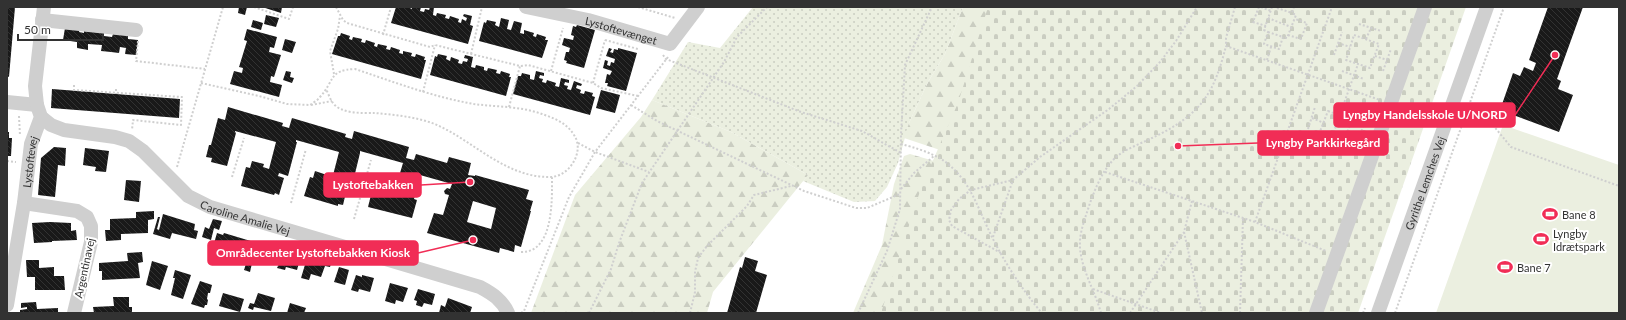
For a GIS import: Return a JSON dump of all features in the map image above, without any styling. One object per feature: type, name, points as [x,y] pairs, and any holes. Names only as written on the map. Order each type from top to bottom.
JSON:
[{"type":"street","name":"Lystoftevænget","points":[[526,7],[566,15],[670,44],[698,7]]},
{"type":"street","points":[[1316,313],[1425,7]]},
{"type":"street","name":"Gyrithe Lemches Vej","points":[[1378,313],[1487,7]]},
{"type":"street","name":"Lystoftevej","points":[[7,305],[24,203],[31,144],[39,111],[35,86],[43,14],[136,30]]},
{"type":"street","points":[[7,102],[39,111]]},
{"type":"street","name":"Caroline Amalie Vej","points":[[39,111],[51,125],[64,130],[115,136],[131,143],[143,151],[188,196],[210,207],[480,287],[496,296],[508,313]]},
{"type":"street","name":"Argentinavej","points":[[24,203],[77,211],[87,217],[91,226],[91,242],[74,313]]},
{"type":"path","points":[[173,181],[223,7]]},
{"type":"path","points":[[254,7],[289,19],[293,7]]},
{"type":"path","points":[[337,7],[340,15],[347,24],[383,35],[430,47],[435,45],[520,66],[528,65],[593,83],[601,88],[638,96]]},
{"type":"path","points":[[383,35],[391,7]]},
{"type":"path","points":[[471,54],[482,7]]},
{"type":"path","points":[[589,313],[611,269],[634,201],[642,183],[713,78],[737,37],[767,7]]},
{"type":"path","points":[[858,313],[887,251],[900,209],[901,144],[905,65],[932,7]]},
{"type":"path","points":[[1001,253],[952,226],[949,220],[951,210],[959,199],[971,190],[1013,180],[1040,157],[1109,109],[1137,86],[1160,62],[1176,41],[1197,7]]},
{"type":"path","points":[[1101,313],[1093,289],[1081,262],[1079,245],[1082,226],[1094,193],[1105,172],[1116,157],[1130,148],[1174,126],[1196,110],[1208,95],[1218,74],[1235,7]]},
{"type":"path","points":[[1266,26],[1254,22],[1260,7],[1271,10]]},
{"type":"path","points":[[1273,7],[1296,14],[1287,38],[1264,30],[1271,10],[1273,7]]},
{"type":"path","points":[[1292,13],[1294,7]]},
{"type":"path","points":[[1255,222],[1332,7]]},
{"type":"path","points":[[1394,313],[1504,7]]},
{"type":"path","points":[[334,74],[330,51],[338,28],[340,15]]},
{"type":"path","points":[[550,71],[566,15]]},
{"type":"path","points":[[1268,18],[1291,27]]},
{"type":"path","points":[[1288,35],[1301,39],[1306,23],[1294,18]]},
{"type":"path","points":[[1359,24],[1381,31]]},
{"type":"path","points":[[593,83],[608,26]]},
{"type":"path","points":[[1366,39],[1371,28]]},
{"type":"path","points":[[136,30],[139,34],[136,61],[205,69]]},
{"type":"path","points":[[1268,32],[1264,44],[1279,50],[1283,37]]},
{"type":"path","points":[[1334,54],[1342,32]]},
{"type":"path","points":[[1354,35],[1379,44],[1370,68],[1346,60],[1350,47],[1354,35]]},
{"type":"path","points":[[605,40],[641,50]]},
{"type":"path","points":[[1338,43],[1350,47]]},
{"type":"path","points":[[423,92],[435,45]]},
{"type":"path","points":[[1226,46],[1390,104]]},
{"type":"path","points":[[1267,60],[1271,47]]},
{"type":"path","points":[[1383,71],[1390,49]]},
{"type":"path","points":[[1375,56],[1387,60]]},
{"type":"path","points":[[522,313],[569,197],[594,152],[666,59],[801,112],[862,131],[901,153]]},
{"type":"path","points":[[1327,150],[1358,64]]},
{"type":"path","points":[[509,107],[520,66]]},
{"type":"path","points":[[310,105],[320,98],[334,74],[344,69],[355,69],[423,92],[474,104],[532,110],[555,118],[568,127],[575,135],[578,143],[574,162],[567,171],[552,177],[528,174],[511,169],[458,136],[436,125],[419,119],[391,114],[344,110],[336,106],[326,89]]},
{"type":"path","points":[[1342,72],[1364,79]]},
{"type":"path","points":[[201,83],[287,104],[310,105],[332,101]]},
{"type":"path","points":[[74,85],[74,90],[182,97],[181,125],[133,120],[131,143]]},
{"type":"path","points":[[1453,103],[1487,118],[1511,147],[1619,186]]},
{"type":"path","points":[[631,105],[677,130],[792,186],[856,208],[868,208],[900,194]]},
{"type":"path","points":[[1308,129],[1315,107]]},
{"type":"path","points":[[1328,111],[1352,120],[1343,143],[1319,134],[1324,122],[1328,111]]},
{"type":"path","points":[[1312,118],[1324,122]]},
{"type":"path","points":[[1356,146],[1364,124]]},
{"type":"path","points":[[1348,131],[1360,135]]},
{"type":"path","points":[[232,177],[244,138]]},
{"type":"path","points":[[578,143],[594,152],[649,172]]},
{"type":"path","points":[[901,144],[943,160],[971,190],[992,238],[1014,274],[1042,313]]},
{"type":"path","points":[[1316,146],[1339,155]]},
{"type":"path","points":[[291,203],[306,149]]},
{"type":"path","points":[[900,189],[914,173],[934,156]]},
{"type":"path","points":[[354,218],[371,160]]},
{"type":"path","points":[[7,161],[19,162]]},
{"type":"path","points":[[1105,172],[1255,222],[1336,256]]},
{"type":"path","points":[[521,252],[529,252],[534,250],[541,243],[551,212],[552,177]]},
{"type":"path","points":[[992,238],[1013,180]]},
{"type":"path","points":[[690,313],[695,292],[695,272],[698,258],[706,246],[747,206],[754,195],[792,186]]},
{"type":"path","points":[[1130,313],[1184,232],[1192,201]]},
{"type":"path","points":[[1240,313],[1243,218]]},
{"type":"path","points":[[1184,232],[1202,313]]},
{"type":"path","points":[[1093,289],[1161,313]]},
{"type":"green space","points":[[753,7],[963,7],[945,54],[928,82],[909,123],[898,163],[887,187],[875,201],[854,202],[803,181],[808,175],[731,132],[652,100],[688,42],[720,48]]},
{"type":"green space","points":[[963,7],[1155,7],[943,151],[904,138],[909,123],[928,82],[945,54]]},
{"type":"green space","points":[[988,7],[1466,7],[1358,313],[881,313],[921,188],[958,103]]},
{"type":"green space","points":[[652,100],[731,132],[808,175],[713,292],[707,313],[531,313],[575,195],[641,117]]},
{"type":"green space","name":"Lyngby Idrætspark","points":[[1503,125],[1619,165],[1619,313],[1436,313]]},
{"type":"green space","points":[[910,154],[941,163],[1009,313],[853,313],[882,245],[894,184],[904,156]]},
{"type":"building","points":[[7,7],[15,7],[9,77],[7,76]]},
{"type":"building","points":[[239,7],[247,7],[245,15],[238,13]]},
{"type":"building","points":[[262,7],[282,7],[281,13]]},
{"type":"building","points":[[396,7],[408,7],[412,9],[412,7],[421,7],[420,11],[424,12],[425,9],[429,10],[430,7],[434,7],[433,15],[436,16],[437,13],[446,15],[445,18],[449,19],[450,16],[459,19],[458,22],[461,23],[462,19],[466,21],[467,18],[463,16],[464,14],[472,16],[470,25],[473,26],[468,44],[391,23]]},
{"type":"building","points":[[1548,7],[1583,7],[1557,79],[1561,81],[1558,89],[1573,95],[1559,132],[1500,110],[1513,73],[1520,76],[1524,67],[1533,71],[1536,63],[1529,60]]},
{"type":"building","points":[[266,15],[279,18],[276,27],[264,24]]},
{"type":"building","points":[[501,18],[509,20],[507,29],[511,30],[514,21],[522,23],[520,33],[524,34],[524,30],[534,33],[533,36],[536,37],[537,34],[546,37],[545,40],[548,40],[542,58],[479,41],[484,22],[486,23],[487,20],[496,22],[495,25],[499,27]]},
{"type":"building","points":[[253,20],[263,23],[261,30],[251,27]]},
{"type":"building","points":[[577,25],[595,30],[584,68],[566,63],[567,61],[564,60],[566,52],[569,52],[570,48],[562,45],[564,38],[573,40],[574,36],[571,35],[573,26],[576,27]]},
{"type":"building","points":[[65,28],[80,29],[79,32],[84,33],[84,31],[104,33],[104,36],[112,37],[113,34],[128,35],[128,39],[138,40],[136,55],[125,54],[126,48],[120,47],[119,53],[101,51],[102,45],[88,44],[88,50],[77,48],[77,42],[63,40]]},
{"type":"building","points":[[247,29],[277,37],[274,48],[270,47],[269,52],[281,55],[274,77],[271,76],[270,82],[282,85],[279,97],[230,84],[234,71],[242,73],[243,68],[239,67],[247,41],[244,40]]},
{"type":"building","points":[[341,33],[350,36],[349,39],[352,40],[353,37],[362,39],[361,42],[365,43],[366,40],[375,43],[374,46],[377,47],[378,44],[387,46],[386,49],[390,50],[391,47],[400,50],[399,53],[403,54],[403,51],[412,53],[411,56],[415,57],[416,54],[425,57],[424,60],[426,60],[421,79],[332,54],[338,36],[340,36]]},
{"type":"building","points":[[285,39],[296,42],[292,53],[282,50]]},
{"type":"building","points":[[609,48],[612,49],[610,52],[613,53],[614,49],[618,50],[618,48],[637,53],[626,91],[607,86],[608,83],[605,83],[607,74],[610,75],[612,71],[603,68],[605,60],[608,61],[607,65],[610,66],[611,62],[614,63],[615,59],[606,56]]},
{"type":"building","points":[[438,54],[447,56],[446,59],[450,61],[451,57],[459,60],[458,63],[462,64],[463,61],[467,62],[468,59],[464,58],[465,55],[473,57],[471,67],[475,68],[476,65],[484,67],[484,70],[487,71],[488,68],[497,70],[496,73],[500,74],[501,71],[510,74],[509,77],[511,77],[506,96],[430,75],[435,56],[437,57]]},
{"type":"building","points":[[286,71],[291,72],[290,77],[294,78],[292,83],[283,80]]},
{"type":"building","points":[[536,71],[544,73],[544,76],[540,75],[539,78],[543,79],[542,82],[546,83],[547,80],[556,83],[555,86],[559,87],[561,78],[569,80],[569,83],[565,82],[564,85],[568,86],[567,89],[571,90],[574,81],[582,84],[581,86],[577,85],[576,88],[581,90],[580,93],[584,94],[585,91],[593,93],[592,96],[595,97],[590,115],[513,94],[518,76],[521,76],[522,73],[530,75],[530,79],[534,80]]},
{"type":"building","points":[[52,89],[180,99],[179,118],[51,108]]},
{"type":"building","points":[[601,90],[620,95],[615,113],[596,108]]},
{"type":"building","points":[[228,107],[283,123],[282,126],[289,128],[292,118],[346,134],[345,137],[352,139],[354,131],[409,147],[406,158],[414,160],[416,154],[447,163],[449,157],[471,163],[468,175],[475,175],[529,190],[526,199],[533,201],[521,247],[515,245],[514,252],[500,248],[499,253],[427,233],[434,213],[443,215],[449,195],[445,194],[444,191],[447,188],[450,189],[452,184],[420,175],[414,199],[417,200],[412,218],[368,207],[372,191],[376,192],[378,185],[390,188],[389,191],[394,193],[403,163],[360,151],[351,190],[347,188],[343,205],[338,204],[338,206],[304,196],[310,177],[313,178],[315,171],[327,175],[326,177],[332,179],[339,152],[296,140],[297,142],[288,176],[279,173],[278,176],[284,178],[279,195],[241,186],[246,167],[250,168],[252,161],[264,164],[263,167],[269,169],[276,142],[235,131],[236,133],[227,166],[211,162],[212,158],[206,157],[209,145],[211,145],[218,118],[225,120]],"holes":[[[473,201],[496,208],[491,229],[467,222]]]},
{"type":"building","points":[[7,132],[9,132],[9,138],[12,138],[11,156],[7,156]]},
{"type":"building","points":[[54,147],[66,148],[65,166],[58,165],[55,197],[38,195],[41,158]]},
{"type":"building","points":[[85,148],[109,151],[106,172],[95,171],[96,167],[83,165]]},
{"type":"building","points":[[126,180],[141,181],[139,202],[124,200]]},
{"type":"building","points":[[154,211],[154,219],[148,220],[148,233],[121,234],[121,240],[106,241],[105,230],[110,230],[110,219],[136,218],[136,212]]},
{"type":"building","points":[[163,214],[195,224],[194,230],[198,231],[196,239],[172,233],[170,239],[153,234],[158,217],[160,217],[157,229],[159,230]]},
{"type":"building","points":[[213,219],[222,221],[219,230],[214,228],[211,240],[202,237],[205,227],[209,229]]},
{"type":"building","points":[[32,223],[71,223],[71,231],[76,230],[77,240],[34,243]]},
{"type":"building","points":[[217,233],[223,235],[224,233],[254,242],[250,256],[239,253],[237,259],[221,254],[222,248],[220,247],[219,252],[212,250]]},
{"type":"building","points":[[285,242],[291,244],[288,253],[301,256],[297,270],[286,267],[285,270],[277,268],[279,264],[263,260],[261,264],[256,263],[260,255],[262,255],[265,246],[282,251]]},
{"type":"building","points":[[142,252],[143,262],[138,263],[140,278],[102,280],[102,271],[99,271],[99,263],[128,261],[127,253]]},
{"type":"building","points":[[324,255],[333,258],[330,267],[325,266],[321,277],[311,274],[309,280],[301,278],[307,258],[325,264],[325,262],[322,261]]},
{"type":"building","points":[[248,257],[253,259],[250,272],[244,270]]},
{"type":"building","points":[[745,257],[758,261],[755,271],[767,275],[756,313],[727,313],[740,267],[742,268]]},
{"type":"building","points":[[26,260],[39,260],[39,268],[54,267],[54,276],[64,276],[65,290],[35,290],[35,277],[27,277]]},
{"type":"building","points":[[152,261],[168,266],[160,290],[146,285]]},
{"type":"building","points":[[339,267],[349,270],[345,285],[334,282]]},
{"type":"building","points":[[175,270],[191,275],[183,299],[171,295],[175,278],[173,278]]},
{"type":"building","points":[[356,275],[374,278],[370,292],[359,289],[358,292],[351,290]]},
{"type":"building","points":[[200,281],[212,285],[210,293],[208,293],[207,305],[205,305],[204,308],[191,304]]},
{"type":"building","points":[[390,283],[408,288],[403,302],[396,300],[395,304],[385,301]]},
{"type":"building","points":[[418,289],[435,294],[432,305],[424,303],[422,307],[416,305],[417,301],[414,300]]},
{"type":"building","points":[[223,293],[244,299],[240,312],[219,306]]},
{"type":"building","points":[[258,293],[275,298],[271,311],[254,307],[253,310],[248,308],[250,303],[254,304]]},
{"type":"building","points":[[113,297],[129,297],[129,307],[132,307],[132,313],[94,313],[93,307],[114,306]]},
{"type":"building","points":[[448,298],[472,307],[470,313],[439,313],[441,305],[445,307]]},
{"type":"building","points":[[36,302],[37,309],[58,308],[58,313],[20,313],[20,310],[27,309],[27,307],[21,308],[21,303]]},
{"type":"building","points":[[290,303],[306,308],[304,313],[287,313]]},
{"type":"place","name":"Lyngby Handelsskole U/NORD","points":[[1555,55]]},
{"type":"place","name":"Lyngby Parkkirkegård","points":[[1178,146]]},
{"type":"place","name":"Lystoftebakken","points":[[470,182]]},
{"type":"place","name":"Bane 8","points":[[1550,214]]},
{"type":"place","name":"Lyngby Idrætspark","points":[[1541,239]]},
{"type":"place","name":"Områdecenter Lystoftebakken Kiosk","points":[[473,240]]},
{"type":"place","name":"Bane 7","points":[[1505,267]]}]
